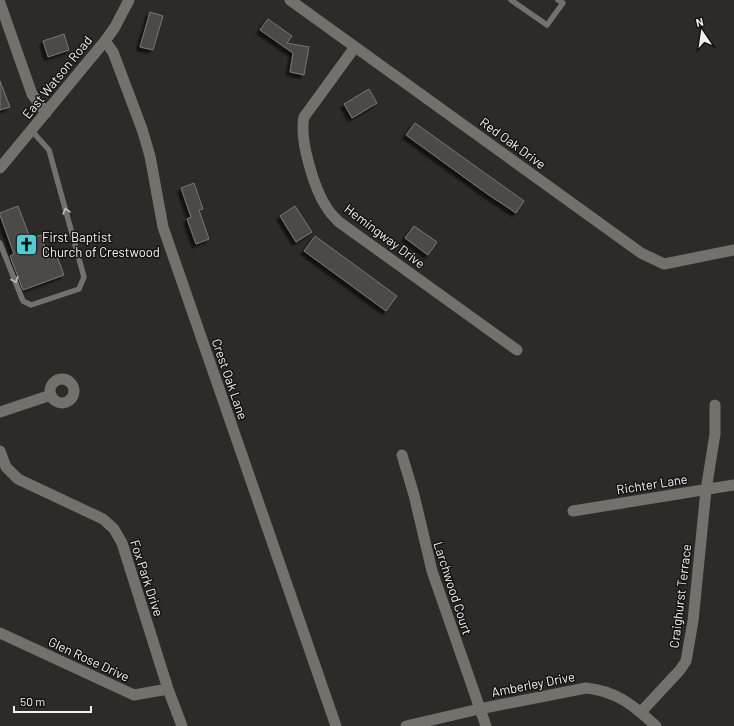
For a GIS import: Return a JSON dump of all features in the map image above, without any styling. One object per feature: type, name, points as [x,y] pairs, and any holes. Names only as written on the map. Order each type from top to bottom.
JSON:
[{"type":"street","name":"East Watson Road","points":[[0,168],[105,41],[115,27],[129,0]]},
{"type":"street","name":"Red Oak Drive","points":[[290,0],[641,253],[664,264],[734,250]]},
{"type":"street","points":[[0,3],[32,94],[46,113]]},
{"type":"street","name":"Crest Oak Lane","points":[[105,41],[113,52],[142,128],[150,156],[163,227],[336,726]]},
{"type":"street","name":"Hemingway Drive","points":[[354,47],[304,117],[302,126],[308,160],[316,184],[327,208],[339,222],[517,350]]},
{"type":"street","points":[[0,412],[51,395]]},
{"type":"street","name":"Craighurst Terrace","points":[[641,712],[680,670],[686,661],[693,621],[706,490],[715,434],[715,405]]},
{"type":"street","name":"Fox Park Drive","points":[[0,451],[6,467],[18,479],[103,519],[114,530],[122,542],[168,689],[182,726]]},
{"type":"street","name":"Larchwood Court","points":[[402,455],[432,571],[486,726]]},
{"type":"street","name":"Richter Lane","points":[[573,511],[734,485]]},
{"type":"street","name":"Glen Rose Drive","points":[[0,632],[134,695],[168,689]]},
{"type":"street","name":"Amberley Drive","points":[[406,726],[479,709],[586,688],[601,689],[615,694],[641,712],[656,726]]},
{"type":"lane","points":[[511,0],[547,25],[563,3],[558,0]]},
{"type":"lane","points":[[0,244],[23,301],[31,305],[79,289],[84,277],[48,150],[32,130]]},
{"type":"building","points":[[150,12],[163,16],[153,50],[140,47]]},
{"type":"building","points":[[268,19],[292,36],[287,43],[309,47],[304,75],[290,72],[293,53],[260,30]]},
{"type":"building","points":[[64,34],[69,50],[48,57],[43,41]]},
{"type":"building","points":[[0,81],[10,107],[0,110]]},
{"type":"building","points":[[369,89],[377,103],[352,118],[344,104]]},
{"type":"building","points":[[415,123],[524,201],[516,213],[406,135]]},
{"type":"building","points":[[194,183],[203,209],[199,210],[209,239],[196,244],[187,219],[191,217],[181,188]]},
{"type":"building","name":"First Baptist Church of Crestwood","points":[[18,206],[29,235],[32,234],[33,238],[41,235],[47,253],[55,251],[64,275],[23,290],[10,256],[14,254],[0,215],[0,213]]},
{"type":"building","points":[[295,206],[312,232],[296,242],[280,216]]},
{"type":"building","points":[[414,226],[437,242],[428,255],[405,238]]},
{"type":"building","points":[[315,236],[397,296],[386,311],[304,251]]},
{"type":"place","name":"First Baptist Church of Crestwood","points":[[27,244]]}]
